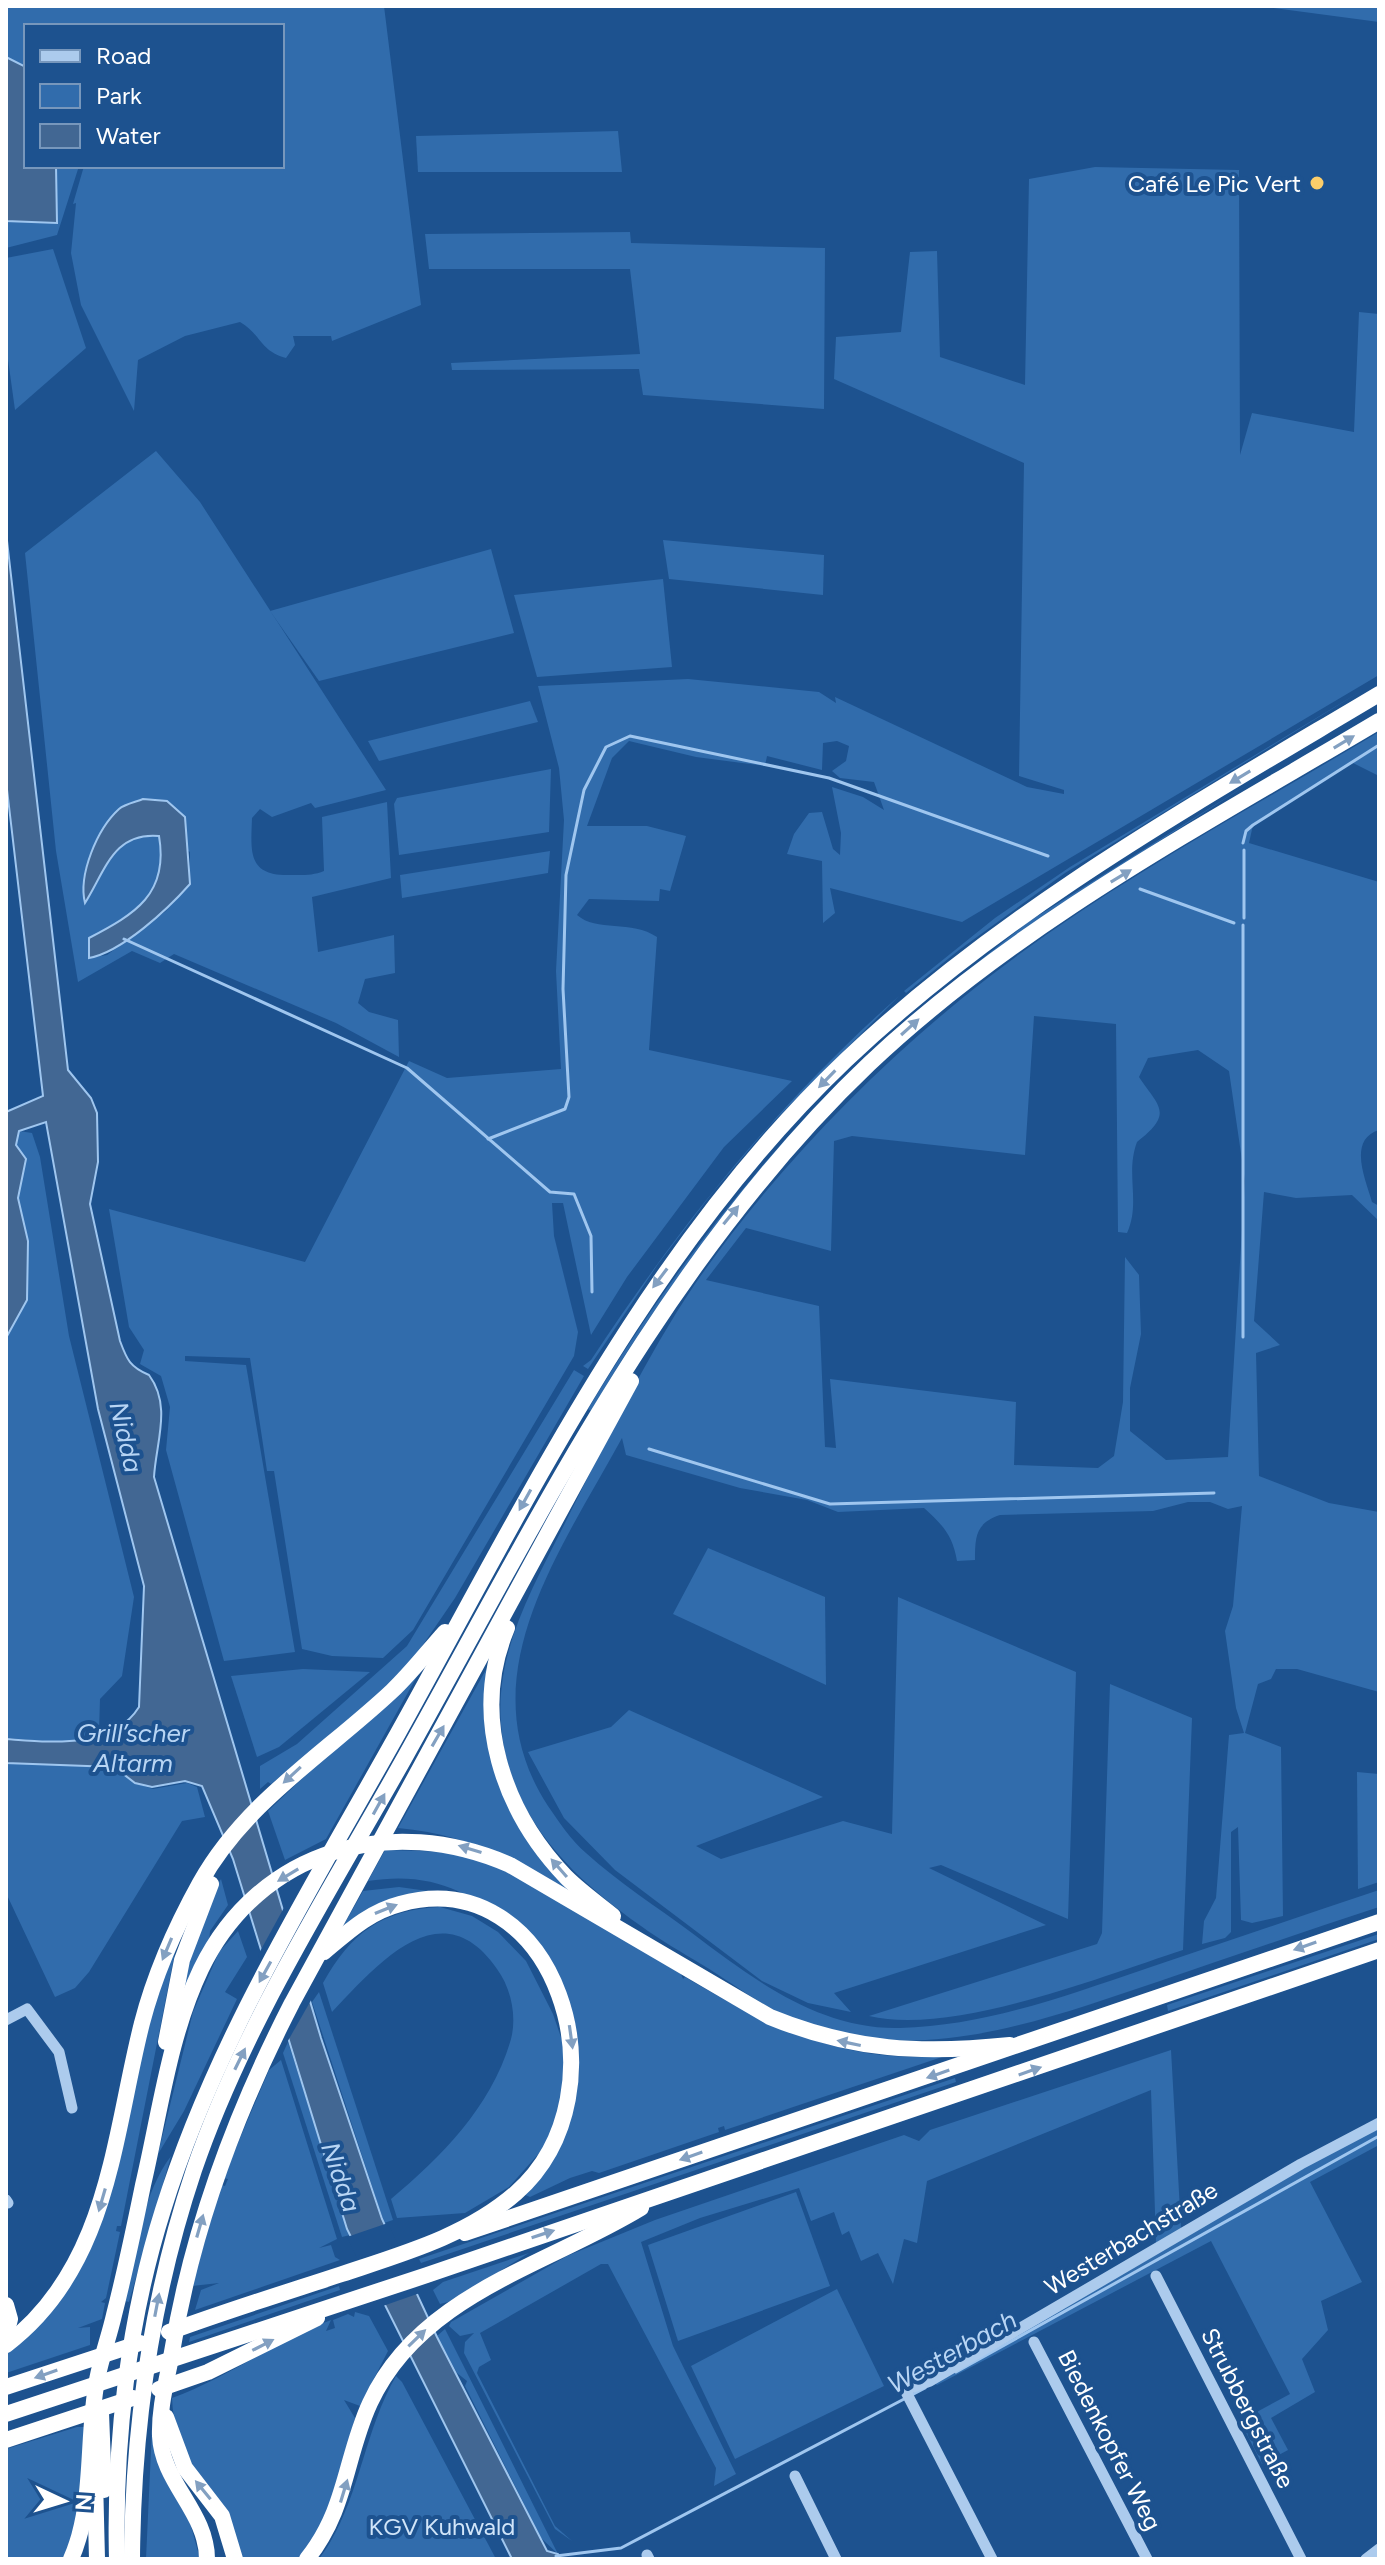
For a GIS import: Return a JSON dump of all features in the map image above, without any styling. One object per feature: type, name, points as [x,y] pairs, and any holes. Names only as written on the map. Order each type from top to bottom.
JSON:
[{"type":"highway","points":[[117,2559],[115,2490],[119,2439],[146,2276],[182,2151],[249,1999],[565,1428],[651,1289],[729,1188],[841,1064],[933,982],[1014,919],[1094,865],[1379,694]]},
{"type":"highway","points":[[132,2559],[133,2500],[142,2410],[168,2254],[196,2165],[260,2018],[590,1427],[684,1277],[778,1159],[868,1065],[924,1015],[1039,928],[1104,886],[1379,721]]},
{"type":"highway","points":[[207,2559],[201,2526],[163,2457],[160,2418],[183,2288],[211,2188],[269,2048],[322,1953],[354,1885],[558,1520],[684,1277]]},
{"type":"highway","points":[[558,1520],[500,1650],[493,1682],[493,1737],[508,1792],[526,1827],[566,1877],[637,1939]]},
{"type":"highway","points":[[6,2345],[54,2295],[73,2268],[92,2230],[109,2175],[154,1979],[205,1884],[240,1830],[266,1800],[393,1689],[465,1610]]},
{"type":"highway","points":[[71,2559],[81,2531],[97,2379],[179,2028],[213,1948],[241,1911],[281,1879],[305,1865],[361,1844],[415,1839],[466,1847],[510,1865],[770,2017],[813,2035],[886,2049],[1010,2045]]},
{"type":"highway","points":[[162,2093],[173,1995],[205,1884]]},
{"type":"highway","points":[[322,1953],[354,1926],[385,1909],[421,1900],[460,1903],[498,1918],[515,1931],[544,1964],[562,2000],[571,2038],[573,2068],[570,2101],[544,2161],[515,2193],[423,2248]]},
{"type":"highway","points":[[6,2387],[941,2073],[1010,2045],[1379,1922]]},
{"type":"highway","points":[[6,2414],[427,2275],[1379,1950]]},
{"type":"highway","points":[[307,2559],[332,2524],[370,2402],[391,2367],[422,2332],[513,2272],[613,2225],[662,2195]]},
{"type":"highway","points":[[6,2440],[192,2378],[356,2298]]},
{"type":"highway","points":[[6,2305],[10,2319],[6,2335]]},
{"type":"highway","points":[[97,2559],[94,2450],[114,2315]]},
{"type":"highway","points":[[166,2384],[166,2416],[177,2452],[222,2516],[235,2559]]},
{"type":"highway","points":[[101,2404],[110,2559]]},
{"type":"street","points":[[6,2020],[27,2009],[59,2052],[72,2108]]},
{"type":"street","name":"Westerbachstraße","points":[[992,2559],[907,2396],[1287,2172],[1379,2123]]},
{"type":"street","name":"Strubbergstraße","points":[[1156,2276],[1301,2559]]},
{"type":"street","name":"Biedenkopfer Weg","points":[[1034,2342],[1147,2559]]},
{"type":"street","points":[[795,2476],[836,2559]]},
{"type":"street","points":[[1366,2559],[1379,2549]]},
{"type":"green space","points":[[6,6],[384,6],[421,305],[332,341],[331,336],[293,336],[295,345],[286,358],[271,351],[240,322],[185,336],[138,360],[134,411],[81,305],[71,253],[76,203],[73,204],[83,168],[284,168],[284,24],[24,24],[24,66],[6,57]]},
{"type":"green space","points":[[1258,6],[1379,6],[1379,22]]},
{"type":"green space","points":[[618,131],[622,172],[418,172],[416,136]]},
{"type":"green space","points":[[1095,167],[1239,170],[1240,455],[1252,413],[1354,432],[1359,312],[1379,314],[1379,675],[962,922],[830,888],[835,913],[823,923],[822,861],[787,854],[794,834],[809,813],[822,812],[833,849],[840,855],[841,833],[832,787],[863,797],[884,810],[874,782],[840,778],[832,771],[846,761],[849,746],[837,741],[823,743],[822,770],[767,756],[765,766],[696,757],[629,741],[612,758],[587,826],[647,826],[686,836],[670,891],[660,889],[659,901],[589,899],[577,915],[594,923],[637,929],[657,937],[649,1050],[792,1081],[724,1147],[627,1277],[591,1335],[563,1203],[552,1203],[554,1236],[578,1332],[574,1356],[413,1630],[383,1658],[332,1656],[302,1649],[274,1471],[267,1471],[250,1358],[185,1356],[185,1361],[246,1365],[295,1652],[224,1661],[166,1450],[170,1407],[161,1376],[140,1364],[144,1350],[129,1327],[109,1209],[305,1262],[409,1061],[447,1078],[561,1069],[556,971],[564,820],[559,768],[538,686],[688,679],[819,692],[836,703],[835,697],[1027,787],[1064,794],[1064,790],[1019,776],[1024,463],[834,379],[836,337],[901,332],[910,252],[937,251],[940,357],[1025,385],[1029,179]]},
{"type":"green space","points":[[56,168],[78,168],[57,235],[6,248],[6,221],[56,223]]},
{"type":"green space","points":[[630,232],[631,243],[825,248],[824,409],[643,395],[639,369],[452,370],[451,363],[640,354],[630,269],[429,269],[425,234]]},
{"type":"green space","points":[[53,249],[86,348],[15,410],[6,345],[6,258]]},
{"type":"green space","points":[[156,451],[200,502],[386,790],[315,808],[311,803],[272,817],[260,809],[252,818],[251,840],[254,858],[265,871],[287,875],[320,873],[324,871],[322,817],[387,802],[391,878],[312,897],[318,952],[394,935],[395,973],[365,979],[358,1003],[369,1012],[398,1020],[399,1057],[336,1023],[174,954],[160,963],[132,951],[78,982],[56,851],[25,553]],"holes":[[[120,808],[190,852],[190,883],[166,911],[107,955],[89,958],[89,938],[121,920],[145,900],[154,888],[159,873],[159,836],[131,840],[113,856],[85,902],[83,889],[87,864]]]},
{"type":"green space","points":[[663,540],[824,555],[823,595],[669,579]]},
{"type":"green space","points":[[491,549],[514,633],[319,681],[270,611]]},
{"type":"green space","points":[[663,579],[672,667],[537,677],[514,595]]},
{"type":"green space","points":[[1366,688],[1065,873],[906,993],[904,991],[995,918],[1070,867]]},
{"type":"green space","points":[[530,701],[538,722],[379,761],[368,741]]},
{"type":"green space","points":[[1379,732],[1379,776],[1351,762],[1253,825],[1249,843],[1379,882],[1379,1130],[1364,1142],[1361,1162],[1372,1202],[1379,1206],[1379,1221],[1352,1195],[1296,1198],[1264,1192],[1254,1321],[1280,1345],[1256,1353],[1259,1476],[1329,1503],[1379,1512],[1379,1692],[1297,1669],[1276,1669],[1271,1679],[1258,1684],[1245,1733],[1281,1747],[1283,1916],[1252,1923],[1241,1920],[1238,1827],[1231,1832],[1231,1932],[1225,1938],[1202,1944],[1204,1921],[1216,1898],[1229,1735],[1244,1733],[1236,1708],[1225,1631],[1233,1606],[1242,1506],[1228,1509],[1210,1502],[1188,1502],[1153,1511],[1000,1515],[986,1522],[978,1532],[975,1560],[957,1561],[946,1532],[924,1508],[838,1512],[807,1500],[740,1488],[626,1455],[622,1438],[549,1571],[531,1617],[519,1664],[516,1711],[525,1758],[548,1806],[581,1848],[624,1884],[763,1984],[815,2011],[842,2020],[900,2028],[994,2016],[1085,1989],[1379,1890],[1379,1907],[1079,2008],[997,2030],[956,2037],[872,2039],[829,2032],[793,2020],[664,1941],[615,1907],[568,1864],[529,1815],[506,1757],[501,1696],[511,1643],[542,1568],[643,1370],[695,1284],[784,1170],[852,1098],[960,1000],[1060,926],[1111,891]],"holes":[[[1034,1016],[1116,1024],[1118,1232],[1127,1233],[1131,1222],[1132,1165],[1137,1142],[1156,1124],[1159,1116],[1157,1103],[1139,1077],[1148,1058],[1198,1050],[1229,1071],[1245,1181],[1228,1457],[1166,1460],[1130,1431],[1130,1388],[1141,1334],[1139,1275],[1125,1257],[1123,1402],[1114,1456],[1098,1468],[1014,1465],[1016,1402],[830,1379],[836,1448],[825,1447],[819,1306],[706,1280],[746,1228],[831,1251],[834,1141],[852,1136],[1025,1155]]]},
{"type":"green space","points":[[551,769],[549,832],[399,855],[394,804],[397,798]]},
{"type":"green space","points":[[1253,781],[1050,911],[957,979],[1028,922]]},
{"type":"green space","points":[[550,851],[548,873],[402,898],[400,875]]},
{"type":"green space","points":[[899,996],[772,1123],[812,1079]]},
{"type":"green space","points":[[854,1067],[856,1069],[782,1148],[713,1231],[649,1319],[591,1411],[588,1409],[647,1317],[710,1229],[779,1146]]},
{"type":"green space","points":[[19,1131],[32,1133],[40,1157],[69,1336],[134,1597],[122,1676],[100,1699],[99,1732],[69,1743],[6,1738],[6,1338],[27,1300],[28,1241],[18,1198],[26,1159],[16,1145]]},
{"type":"green space","points":[[711,1195],[658,1264],[588,1369],[583,1366],[591,1360],[659,1262]]},
{"type":"green space","points":[[574,1370],[584,1376],[455,1598],[416,1655],[384,1690],[271,1784],[268,1782],[260,1789],[260,1766],[297,1744],[407,1646]]},
{"type":"green space","points":[[708,1548],[825,1597],[826,1685],[673,1614]]},
{"type":"green space","points":[[898,1597],[1076,1672],[1068,1919],[941,1865],[929,1868],[1046,1925],[834,1993],[851,2012],[808,2003],[762,1981],[615,1870],[564,1818],[528,1752],[611,1727],[629,1710],[823,1797],[696,1846],[721,1859],[843,1821],[892,1834]]},
{"type":"green space","points":[[493,1657],[495,1769],[575,1894],[532,1869],[489,1850],[445,1836],[398,1828]]},
{"type":"green space","points":[[425,1662],[326,1839],[285,1860],[268,1811]]},
{"type":"green space","points":[[303,1669],[370,1672],[279,1747],[257,1757],[231,1676]]},
{"type":"green space","points":[[1110,1684],[1192,1718],[1183,1950],[1069,1988],[983,2011],[903,2020],[869,2016],[1097,1944],[1102,1933]]},
{"type":"green space","points":[[6,1763],[114,1767],[135,1783],[153,1789],[187,1783],[197,1787],[205,1817],[182,1821],[89,1972],[75,1988],[55,1997],[6,1893]]},
{"type":"green space","points":[[1357,1772],[1379,1774],[1379,1882],[1358,1889]]},
{"type":"green space","points":[[385,1850],[456,1852],[504,1868],[681,1974],[683,1979],[685,1977],[748,2012],[809,2038],[873,2054],[945,2056],[725,2130],[724,2126],[718,2128],[719,2132],[599,2173],[592,2171],[570,2178],[530,2197],[523,2194],[542,2173],[557,2149],[576,2096],[578,2039],[561,1985],[508,1927],[456,1890],[415,1879],[368,1881]]},
{"type":"green space","points":[[221,1879],[228,1905],[210,1931],[209,1943],[172,2018],[208,1901]]},
{"type":"green space","points":[[399,1887],[442,1893],[341,1930],[363,1891]]},
{"type":"green space","points":[[440,1907],[472,1916],[498,1932],[526,1961],[553,2014],[567,2055],[562,2104],[549,2142],[509,2187],[465,2213],[397,2218],[391,2199],[429,2165],[463,2128],[491,2086],[513,2030],[509,1993],[497,1969],[476,1946],[454,1935],[432,1935],[410,1942],[389,1956],[332,2012],[323,1983],[345,1950],[370,1927],[401,1913]]},
{"type":"green space","points":[[238,1931],[247,1957],[225,1992],[237,1999],[184,2111],[158,2154],[193,2012],[219,1952]]},
{"type":"green space","points":[[1379,1934],[1379,1939],[1168,2011],[1167,2005]]},
{"type":"green space","points":[[177,1942],[121,2226],[117,2226],[116,2231],[120,2232],[106,2298],[101,2302],[105,2303],[102,2319],[78,2328],[90,2327],[90,2345],[6,2373],[6,2350],[71,2280],[148,2013]]},
{"type":"green space","points":[[319,1992],[393,2220],[384,2223],[312,2002]]},
{"type":"green space","points":[[288,2042],[350,2235],[342,2237],[283,2053]]},
{"type":"green space","points":[[1171,2050],[1181,2228],[1379,2120],[1379,2145],[1310,2182],[1362,2282],[1321,2301],[1328,2330],[1302,2359],[1315,2392],[1271,2418],[1288,2450],[1262,2464],[1240,2421],[1290,2394],[1211,2241],[937,2385],[917,2369],[932,2375],[1156,2243],[1151,2090],[927,2181],[917,2243],[904,2239],[893,2284],[878,2253],[861,2261],[849,2231],[842,2235],[834,2212],[811,2221],[799,2188],[700,2218],[641,2242],[673,2346],[736,2474],[714,2486],[716,2468],[608,2264],[601,2264],[480,2333],[491,2360],[479,2367],[477,2373],[555,2526],[572,2541],[555,2529],[464,2353],[465,2342],[474,2333],[460,2336],[449,2326],[451,2322],[567,2256],[655,2220],[904,2135],[919,2141],[930,2130]]},
{"type":"green space","points":[[281,2060],[337,2239],[319,2248],[331,2245],[335,2257],[340,2260],[195,2310],[201,2290],[219,2283],[192,2286],[221,2185],[225,2186],[228,2179],[223,2178],[269,2070]]},
{"type":"green space","points":[[955,2078],[956,2082],[421,2263],[419,2259]]},
{"type":"green space","points":[[171,2156],[129,2302],[125,2301],[146,2207]]},
{"type":"green space","points":[[796,2192],[830,2286],[678,2341],[648,2245]]},
{"type":"green space","points":[[529,2253],[452,2301],[440,2304],[433,2290],[443,2282]]},
{"type":"green space","points":[[339,2286],[340,2290],[189,2342],[190,2337]]},
{"type":"green space","points":[[837,2289],[884,2386],[735,2459],[691,2366]]},
{"type":"green space","points":[[355,2312],[369,2316],[388,2351],[360,2406],[344,2400],[355,2418],[325,2521],[300,2559],[241,2559],[187,2461],[174,2420],[172,2398],[310,2329],[331,2320],[326,2331],[335,2328],[333,2320],[348,2314],[354,2317]]},
{"type":"green space","points":[[445,2329],[558,2554],[541,2538],[465,2386],[467,2381],[457,2373],[437,2336]]},
{"type":"green space","name":"KGV Kuhwald","points":[[396,2376],[496,2559],[319,2559],[344,2516],[375,2422]]},
{"type":"green space","points":[[86,2427],[78,2533],[67,2559],[6,2559],[6,2449]]},
{"type":"green space","points":[[152,2429],[186,2508],[200,2559],[146,2559]]},
{"type":"water","points":[[6,57],[24,66],[24,168],[56,168],[57,223],[6,221]]},
{"type":"water","points":[[6,532],[68,1070],[91,1098],[97,1113],[98,1162],[90,1204],[120,1341],[130,1362],[149,1375],[160,1399],[161,1424],[154,1477],[321,2038],[382,2219],[437,2337],[547,2551],[558,2554],[561,2559],[512,2559],[347,2229],[233,1859],[202,1786],[185,1781],[152,1787],[135,1783],[114,1767],[6,1763],[6,1739],[60,1742],[96,1737],[113,1731],[139,1707],[144,1586],[98,1409],[46,1122],[19,1131],[16,1145],[26,1159],[18,1198],[28,1241],[27,1300],[6,1338],[6,1112],[43,1096],[6,781]]},
{"type":"water","points":[[143,799],[167,801],[185,817],[190,884],[130,939],[89,958],[89,938],[121,920],[145,900],[159,873],[159,836],[131,840],[113,855],[85,903],[87,866],[103,828],[119,809]]},
{"type":"pier","points":[[286,1904],[314,1995],[285,2046],[258,1955]]},
{"type":"pier","points":[[388,2223],[420,2293],[380,2307],[347,2237]]},
{"type":"waterway","points":[[488,1139],[565,1109],[569,1097],[563,989],[566,875],[584,790],[606,747],[630,736],[829,778],[1048,856]]},
{"type":"waterway","points":[[1243,843],[1246,831],[1253,825],[1379,745]]},
{"type":"waterway","points":[[1244,850],[1244,918]]},
{"type":"waterway","points":[[1140,889],[1234,923]]},
{"type":"waterway","points":[[1243,925],[1243,1337]]},
{"type":"waterway","points":[[124,939],[407,1068],[550,1192],[574,1194],[591,1236],[592,1292]]},
{"type":"waterway","points":[[649,1449],[830,1504],[1214,1493]]},
{"type":"waterway","name":"Westerbach","points":[[956,2372],[1379,2136]]},
{"type":"waterway","name":"Westerbach","points":[[556,2556],[621,2548],[925,2388]]},
{"type":"place","name":"Café Le Pic Vert","points":[[1317,183]]},
{"type":"water label","name":"Nidda","points":[[126,1437]]},
{"type":"water label","name":"Grill’scher Altarm","points":[[133,1748]]},
{"type":"water label","name":"Nidda","points":[[341,2177]]}]
